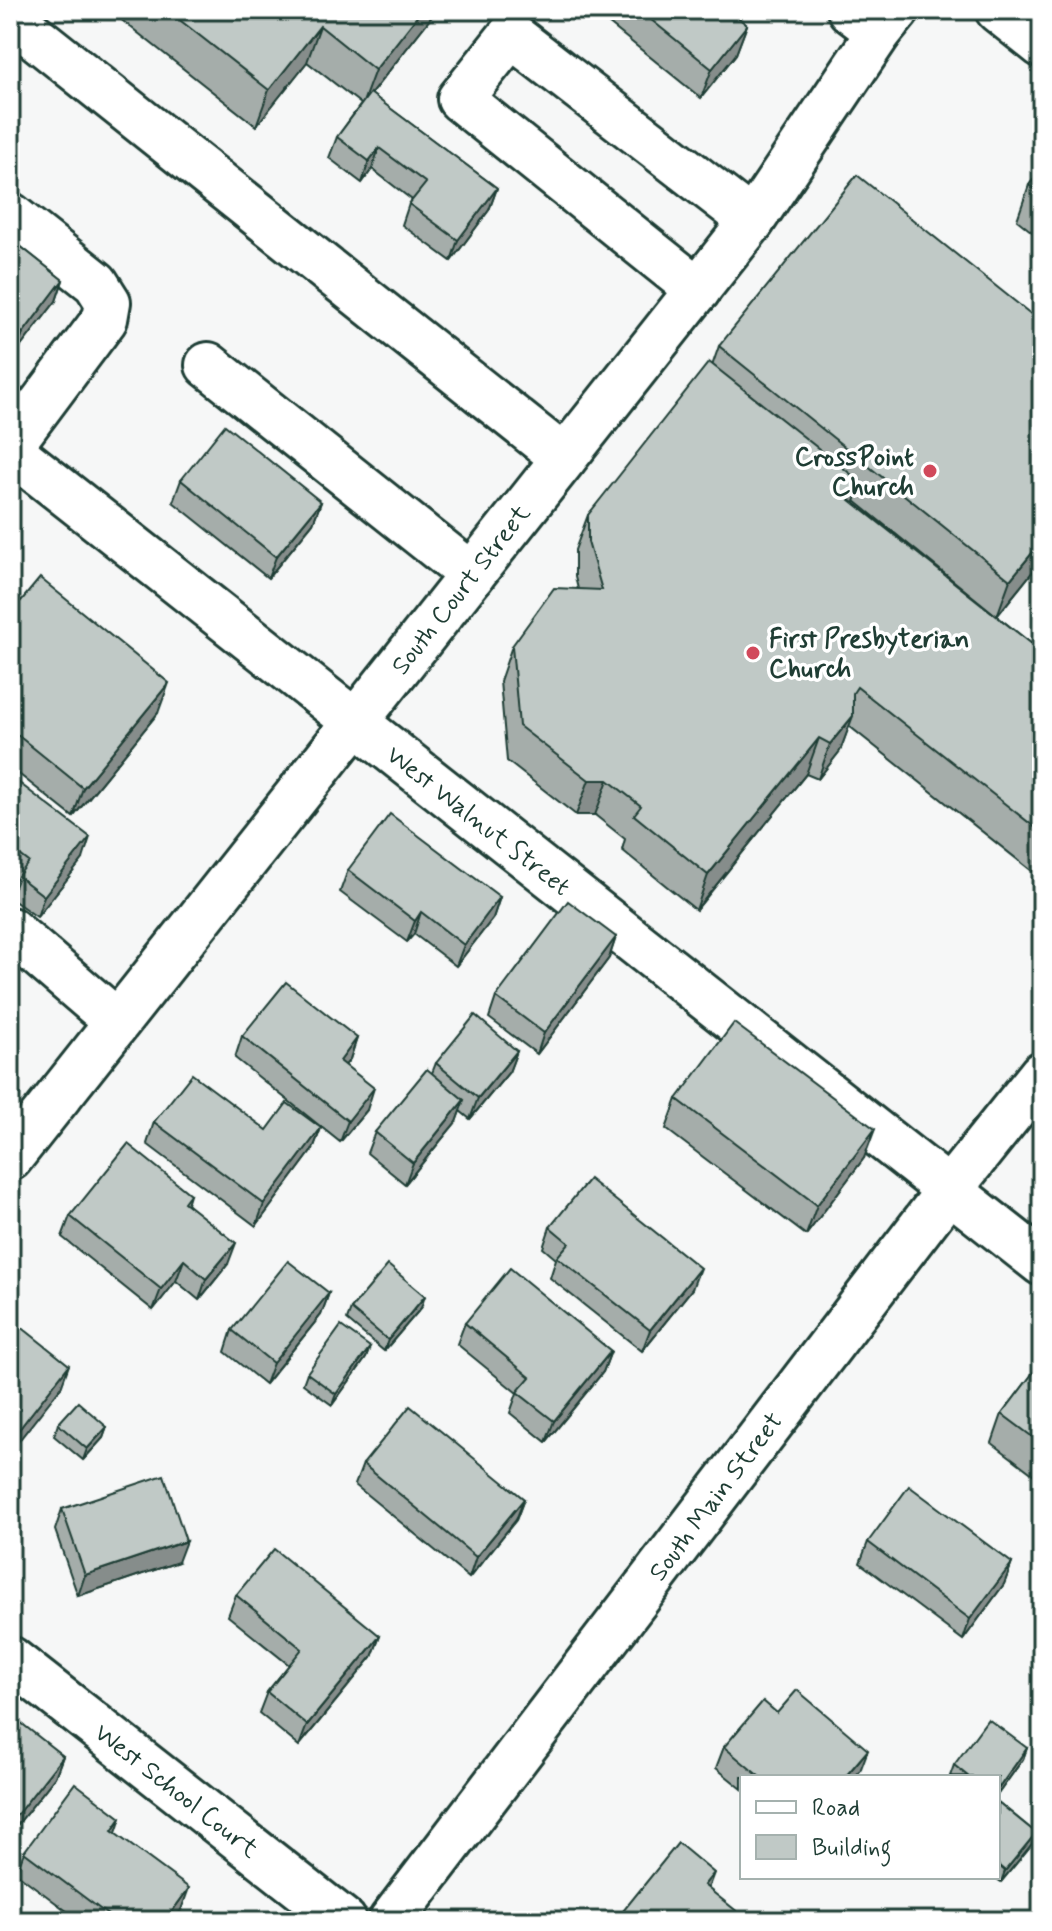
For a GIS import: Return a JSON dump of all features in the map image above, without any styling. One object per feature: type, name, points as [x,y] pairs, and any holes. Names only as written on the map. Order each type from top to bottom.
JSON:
[{"type":"street","points":[[998,10],[1042,45]]},
{"type":"street","points":[[10,17],[564,458]]},
{"type":"street","name":"South Court Street","points":[[10,1158],[752,221],[875,17]]},
{"type":"street","points":[[698,290],[460,99],[518,22],[752,221]]},
{"type":"street","points":[[10,215],[96,283],[108,302],[105,319],[10,448]]},
{"type":"street","points":[[208,365],[472,575]]},
{"type":"street","name":"West Walnut Street","points":[[10,448],[1042,1263]]},
{"type":"street","points":[[10,930],[117,1022]]},
{"type":"street","name":"South Main Street","points":[[391,1921],[949,1190],[1042,1074]]},
{"type":"street","name":"West School Court","points":[[10,1659],[344,1921]]},
{"type":"building","points":[[167,10],[422,10],[375,70],[320,26],[269,90]]},
{"type":"building","points":[[639,10],[729,10],[747,25],[712,69]]},
{"type":"building","points":[[370,93],[497,188],[458,240],[409,204],[426,183],[379,148],[369,161],[337,137]]},
{"type":"building","points":[[1042,169],[1042,195],[1029,185]]},
{"type":"building","name":"CrossPoint Church","points":[[857,175],[1042,323],[1042,541],[1010,580],[719,346]]},
{"type":"building","points":[[10,238],[63,280],[23,333],[10,323]]},
{"type":"building","name":"First Presbyterian Church","points":[[709,362],[862,483],[849,499],[1042,652],[1042,833],[857,687],[853,693],[853,716],[830,744],[819,738],[708,875],[634,815],[641,806],[608,780],[589,780],[519,726],[512,646],[554,588],[602,590],[588,542],[588,515]]},
{"type":"building","points":[[225,425],[321,502],[276,557],[181,480]]},
{"type":"building","points":[[40,578],[169,683],[83,788],[10,729],[10,592],[21,601]]},
{"type":"building","points":[[10,776],[90,837],[44,896],[18,876],[29,862],[10,847]]},
{"type":"building","points":[[390,814],[500,897],[464,945],[421,912],[415,921],[348,870]]},
{"type":"building","points":[[568,901],[616,937],[544,1033],[496,997]]},
{"type":"building","points":[[286,982],[357,1038],[340,1061],[374,1088],[348,1121],[242,1036]]},
{"type":"building","points":[[475,1015],[517,1051],[478,1098],[436,1063]]},
{"type":"building","points":[[734,1023],[875,1129],[817,1205],[677,1099]]},
{"type":"building","points":[[427,1069],[464,1100],[413,1163],[375,1132]]},
{"type":"building","points":[[192,1074],[267,1130],[287,1103],[321,1128],[264,1204],[154,1122]]},
{"type":"building","points":[[128,1144],[190,1194],[184,1202],[236,1243],[206,1279],[184,1260],[161,1289],[70,1216]]},
{"type":"building","points":[[589,1179],[700,1268],[650,1330],[557,1257],[569,1243],[550,1227]]},
{"type":"building","points":[[288,1261],[329,1293],[273,1363],[232,1330]]},
{"type":"building","points":[[388,1265],[425,1296],[388,1340],[351,1309]]},
{"type":"building","points":[[510,1268],[611,1351],[554,1421],[517,1392],[530,1377],[465,1323]]},
{"type":"building","points":[[10,1318],[69,1365],[10,1441]]},
{"type":"building","points":[[341,1326],[370,1347],[336,1394],[307,1373]]},
{"type":"building","points":[[1042,1361],[1042,1444],[1002,1414]]},
{"type":"building","points":[[78,1402],[107,1427],[87,1449],[58,1424]]},
{"type":"building","points":[[410,1406],[524,1499],[476,1557],[363,1464]]},
{"type":"building","points":[[164,1475],[186,1541],[85,1575],[62,1509]]},
{"type":"building","points":[[909,1486],[1012,1563],[970,1619],[868,1542]]},
{"type":"building","points":[[274,1549],[380,1636],[307,1725],[267,1692],[302,1649],[236,1595]]},
{"type":"building","points":[[797,1690],[868,1750],[847,1775],[758,1775],[724,1747],[763,1701],[777,1713]]},
{"type":"building","points":[[11,1715],[63,1756],[15,1817],[10,1814]]},
{"type":"building","points":[[988,1719],[1027,1748],[1000,1786],[1000,1775],[966,1775],[954,1765]]},
{"type":"building","points":[[75,1783],[121,1818],[112,1831],[189,1888],[165,1921],[116,1921],[24,1852]]},
{"type":"building","points":[[1000,1804],[1036,1833],[1005,1871],[1000,1867]]},
{"type":"building","points":[[678,1843],[714,1873],[704,1885],[749,1921],[615,1921]]},
{"type":"place","name":"CrossPoint Church","points":[[930,471]]},
{"type":"place","name":"First Presbyterian Church","points":[[753,653]]}]
